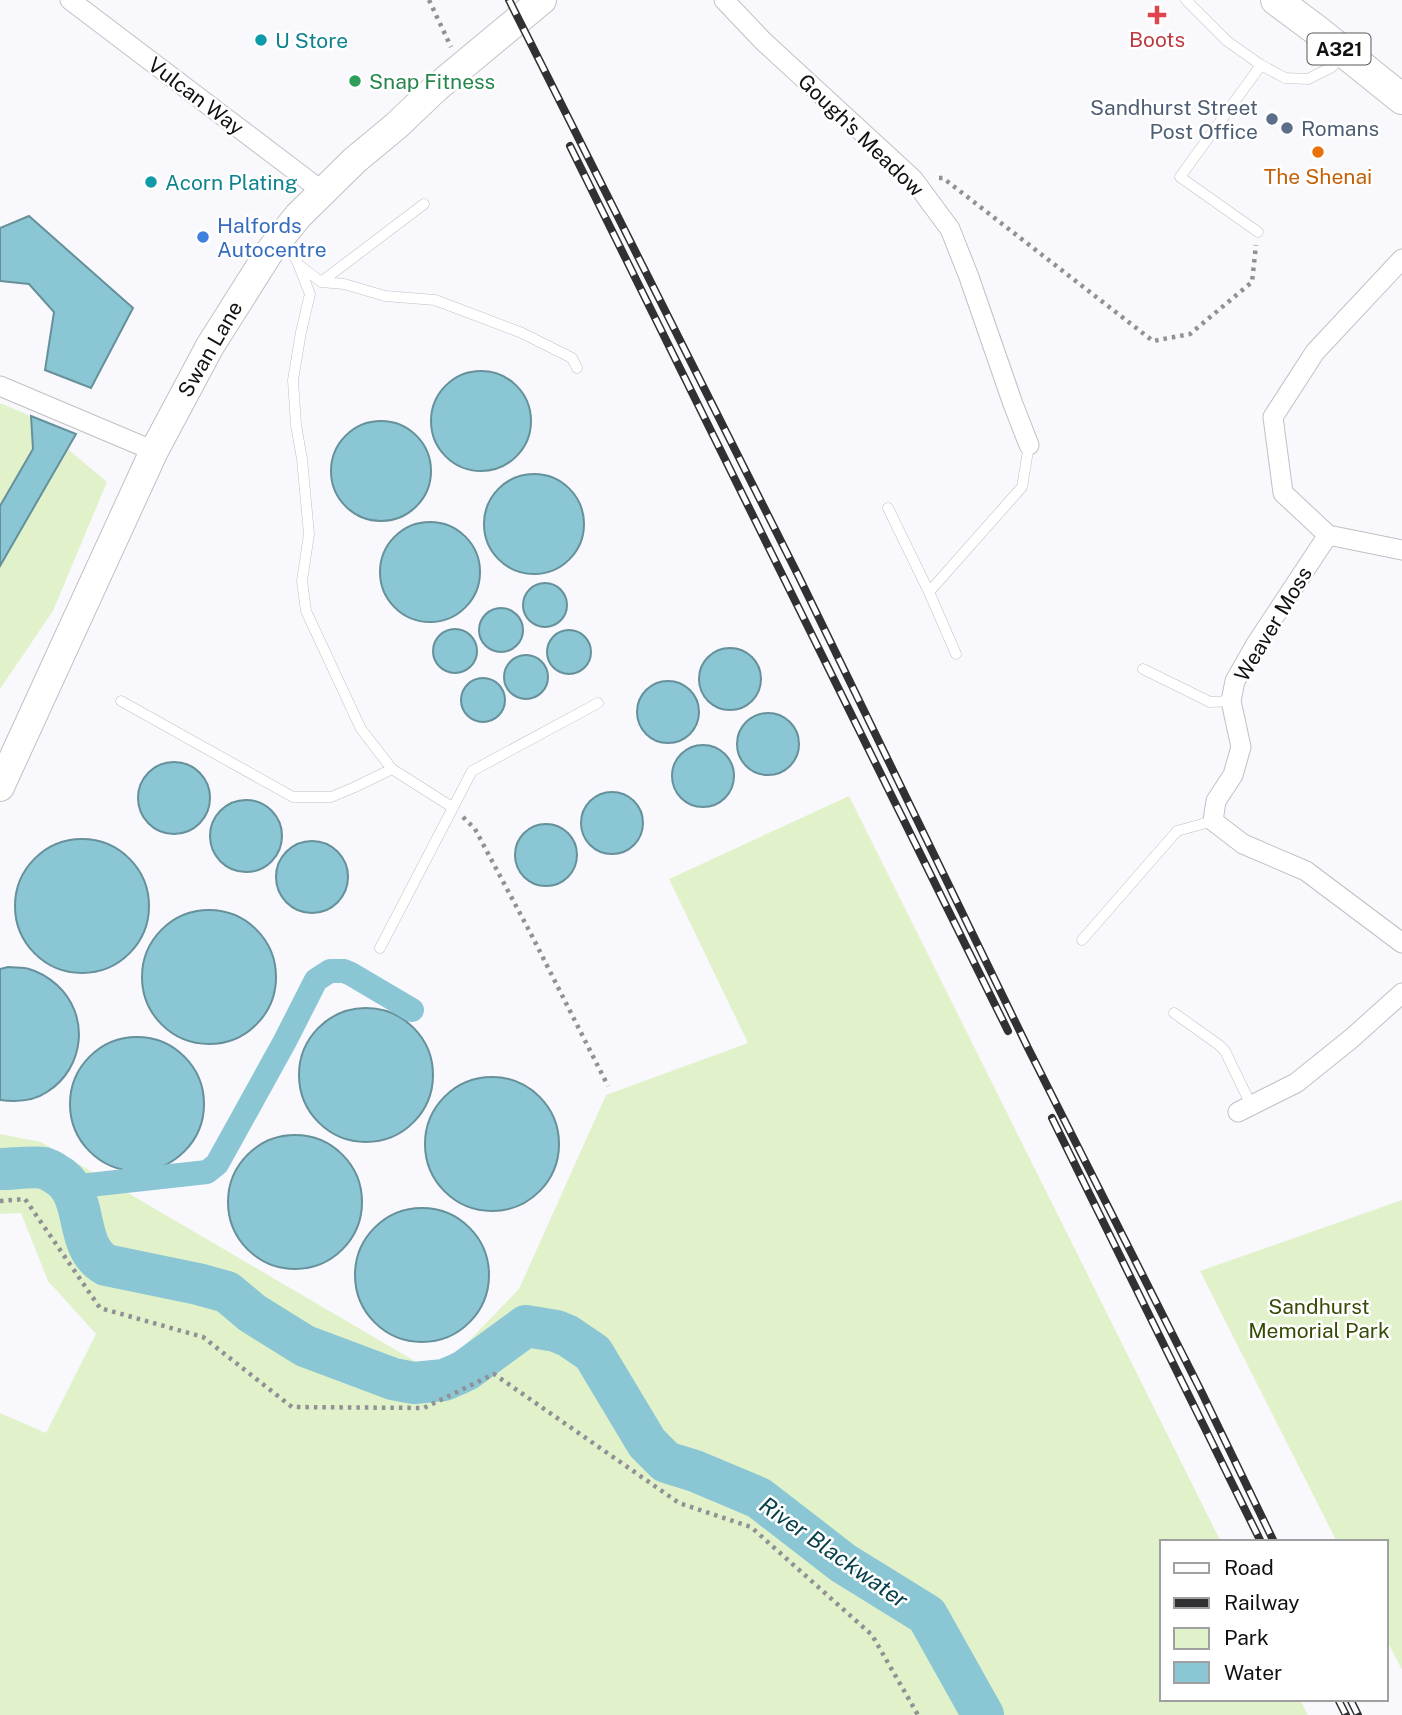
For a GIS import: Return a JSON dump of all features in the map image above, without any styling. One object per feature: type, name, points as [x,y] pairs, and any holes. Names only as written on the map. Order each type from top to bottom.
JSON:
[{"type":"main road","name":"A321","points":[[1276,0],[1402,99]]},
{"type":"street","name":"Vulcan Way","points":[[69,0],[322,191]]},
{"type":"street","name":"Swan Lane","points":[[0,787],[154,451],[210,346],[270,251],[322,191],[436,88],[542,0]]},
{"type":"street","name":"Gough's Meadow","points":[[724,0],[763,41],[914,179],[950,229],[1029,445]]},
{"type":"street","points":[[1402,259],[1314,352],[1273,417],[1283,493],[1328,535],[1402,550]]},
{"type":"street","points":[[0,386],[154,451]]},
{"type":"street","name":"Weaver Moss","points":[[1213,821],[1216,801],[1233,775],[1241,747],[1231,701],[1235,681],[1256,644],[1328,535]]},
{"type":"street","points":[[1213,821],[1243,844],[1306,871],[1402,943]]},
{"type":"street","points":[[1245,1109],[1296,1083],[1402,993]]},
{"type":"lane","points":[[1186,0],[1227,41],[1285,78],[1308,79],[1332,67],[1343,52]]},
{"type":"lane","points":[[1258,232],[1180,177],[1261,65]]},
{"type":"lane","points":[[321,282],[424,204]]},
{"type":"lane","points":[[282,236],[310,293],[293,380],[309,534],[302,581],[306,611],[361,729],[392,769],[452,807]]},
{"type":"lane","points":[[298,265],[321,282],[344,284],[385,296],[435,299],[522,333],[572,358],[577,368]]},
{"type":"lane","points":[[929,592],[1022,487],[1029,445]]},
{"type":"lane","points":[[888,508],[956,654]]},
{"type":"lane","points":[[1143,668],[1210,702],[1231,701]]},
{"type":"lane","points":[[121,701],[293,797],[331,797],[392,769]]},
{"type":"lane","points":[[380,947],[472,771],[598,703]]},
{"type":"lane","points":[[1082,940],[1177,831],[1213,821]]},
{"type":"lane","points":[[1174,1013],[1225,1051],[1245,1109]]},
{"type":"path","points":[[429,0],[461,68]]},
{"type":"path","points":[[914,179],[943,178],[1153,341],[1191,334],[1252,282],[1258,232]]},
{"type":"path","points":[[452,807],[475,829],[608,1086]]},
{"type":"path","points":[[0,1201],[25,1199],[100,1308],[203,1337],[292,1407],[424,1408],[494,1374],[679,1503],[751,1527],[872,1635],[918,1715]]},
{"type":"green space","points":[[0,403],[26,414],[107,482],[53,611],[0,689]]},
{"type":"green space","points":[[849,796],[1220,1540],[1160,1540],[1160,1701],[1301,1701],[1308,1715],[0,1715],[0,1413],[46,1433],[96,1334],[48,1281],[21,1213],[0,1214],[0,1134],[41,1142],[437,1374],[519,1289],[606,1095],[748,1043],[669,879]]},
{"type":"green space","name":"Sandhurst Memorial Park","points":[[1402,1200],[1402,1670],[1388,1643],[1388,1540],[1336,1540],[1200,1271]]},
{"type":"water","points":[[29,216],[133,308],[91,388],[45,370],[54,312],[29,284],[0,281],[0,228]]},
{"type":"water","points":[[481,371],[500,375],[516,386],[527,402],[531,421],[527,440],[516,456],[500,467],[481,471],[462,467],[446,456],[435,440],[431,421],[435,402],[446,386],[462,375]]},
{"type":"water","points":[[31,416],[76,434],[0,566],[0,506],[33,449]]},
{"type":"water","points":[[381,421],[400,425],[416,436],[427,452],[431,471],[427,490],[416,506],[400,517],[381,521],[362,517],[346,506],[335,490],[331,471],[335,452],[346,436],[362,425]]},
{"type":"water","points":[[534,474],[553,478],[569,489],[580,505],[584,524],[580,543],[569,559],[553,570],[534,574],[515,570],[499,559],[488,543],[484,524],[488,505],[499,489],[515,478]]},
{"type":"water","points":[[430,522],[449,526],[465,537],[476,553],[480,572],[476,591],[465,607],[449,618],[430,622],[411,618],[395,607],[384,591],[380,572],[384,553],[395,537],[411,526]]},
{"type":"water","points":[[545,583],[561,589],[567,605],[561,621],[545,627],[529,621],[523,605],[529,589]]},
{"type":"water","points":[[501,608],[510,609],[517,614],[522,621],[522,639],[517,646],[510,651],[501,652],[492,651],[485,646],[480,639],[479,630],[480,621],[485,614],[492,609]]},
{"type":"water","points":[[455,629],[464,630],[471,635],[476,642],[476,660],[471,667],[464,672],[455,673],[446,672],[439,667],[434,660],[433,651],[434,642],[439,635],[446,630]]},
{"type":"water","points":[[569,630],[578,631],[585,636],[590,643],[590,661],[585,668],[578,673],[569,674],[560,673],[553,668],[548,661],[547,652],[548,643],[553,636],[560,631]]},
{"type":"water","points":[[724,648],[736,648],[752,657],[759,667],[759,691],[752,701],[736,710],[724,710],[713,705],[704,696],[699,685],[699,673],[704,662],[713,653]]},
{"type":"water","points":[[526,655],[535,656],[542,661],[547,668],[547,686],[542,693],[535,698],[526,699],[517,698],[510,693],[505,686],[504,677],[505,668],[510,661],[517,656]]},
{"type":"water","points":[[483,678],[492,679],[499,684],[504,691],[504,709],[499,716],[492,721],[483,722],[474,721],[467,716],[462,709],[461,700],[462,691],[467,684],[474,679]]},
{"type":"water","points":[[662,681],[674,681],[690,690],[697,700],[697,724],[690,734],[674,743],[662,743],[651,738],[642,729],[637,718],[637,706],[642,695],[651,686]]},
{"type":"water","points":[[762,713],[774,713],[790,722],[797,732],[797,756],[790,766],[774,775],[762,775],[751,770],[742,761],[737,750],[737,738],[742,727],[751,718]]},
{"type":"water","points":[[697,745],[709,745],[725,754],[732,764],[732,788],[725,798],[709,807],[697,807],[686,802],[677,793],[672,782],[672,770],[677,759],[686,750]]},
{"type":"water","points":[[174,762],[194,768],[204,778],[210,798],[204,818],[194,828],[174,834],[154,828],[144,818],[138,798],[144,778],[154,768]]},
{"type":"water","points":[[606,792],[618,792],[634,801],[641,811],[641,835],[634,845],[618,854],[606,854],[595,849],[586,840],[581,829],[581,817],[586,806],[595,797]]},
{"type":"water","points":[[246,800],[266,806],[276,816],[282,836],[276,856],[266,866],[246,872],[226,866],[216,856],[210,836],[216,816],[226,806]]},
{"type":"water","points":[[540,824],[552,824],[568,833],[575,843],[575,867],[568,877],[552,886],[540,886],[529,881],[520,872],[515,861],[515,849],[520,838],[529,829]]},
{"type":"water","points":[[82,839],[108,844],[129,859],[144,880],[149,906],[144,932],[129,953],[108,968],[82,973],[56,968],[35,953],[20,932],[15,906],[20,880],[35,859],[56,844]]},
{"type":"water","points":[[312,841],[332,847],[342,857],[348,877],[342,897],[332,907],[312,913],[292,907],[282,897],[276,877],[282,857],[292,847]]},
{"type":"water","points":[[209,910],[235,915],[256,930],[271,951],[276,977],[271,1003],[256,1024],[235,1039],[209,1044],[183,1039],[162,1024],[147,1003],[142,977],[147,951],[162,930],[183,915]]},
{"type":"water","points":[[8,967],[33,970],[54,982],[68,997],[78,1026],[76,1056],[60,1082],[47,1092],[25,1100],[0,1100],[0,969]]},
{"type":"water","points":[[366,1008],[392,1013],[413,1028],[428,1049],[433,1075],[428,1101],[413,1122],[392,1137],[366,1142],[340,1137],[319,1122],[304,1101],[299,1075],[304,1049],[319,1028],[340,1013]]},
{"type":"water","points":[[137,1037],[163,1042],[184,1057],[199,1078],[204,1104],[199,1130],[184,1151],[163,1166],[137,1171],[111,1166],[90,1151],[75,1130],[70,1104],[75,1078],[90,1057],[111,1042]]},
{"type":"water","points":[[492,1077],[518,1082],[539,1097],[554,1118],[559,1144],[554,1170],[539,1191],[518,1206],[492,1211],[466,1206],[445,1191],[430,1170],[425,1144],[430,1118],[445,1097],[466,1082]]},
{"type":"water","points":[[295,1135],[321,1140],[342,1155],[357,1176],[362,1202],[357,1228],[342,1249],[321,1264],[295,1269],[269,1264],[248,1249],[233,1228],[228,1202],[233,1176],[248,1155],[269,1140]]},
{"type":"water","points":[[422,1208],[448,1213],[469,1228],[484,1249],[489,1275],[484,1301],[469,1322],[448,1337],[422,1342],[396,1337],[375,1322],[360,1301],[355,1275],[360,1249],[375,1228],[396,1213]]},
{"type":"waterway","points":[[71,1187],[207,1172],[217,1164],[316,980],[330,971],[351,974],[412,1010]]},
{"type":"waterway","name":"River Blackwater","points":[[0,1169],[44,1168],[66,1182],[78,1205],[88,1245],[95,1256],[106,1265],[227,1292],[252,1313],[305,1346],[393,1379],[414,1383],[444,1380],[466,1370],[526,1326],[568,1336],[593,1353],[647,1443],[666,1462],[759,1498],[843,1563],[927,1615],[983,1715]]},
{"type":"railway","points":[[509,0],[799,577],[1028,1048],[1273,1540]]},
{"type":"railway","points":[[570,146],[1008,1031]]},
{"type":"railway","points":[[1052,1118],[1260,1540]]},
{"type":"railway","points":[[1339,1701],[1346,1715]]},
{"type":"railway","points":[[1351,1701],[1358,1715]]},
{"type":"place","name":"Boots","points":[[1157,15]]},
{"type":"place","name":"U Store","points":[[261,40]]},
{"type":"place","name":"Snap Fitness","points":[[355,81]]},
{"type":"place","name":"Sandhurst Street Post Office","points":[[1272,119]]},
{"type":"place","name":"Romans","points":[[1287,128]]},
{"type":"place","name":"The Shenai","points":[[1318,152]]},
{"type":"place","name":"Acorn Plating","points":[[151,182]]},
{"type":"place","name":"Halfords Autocentre","points":[[203,237]]}]
